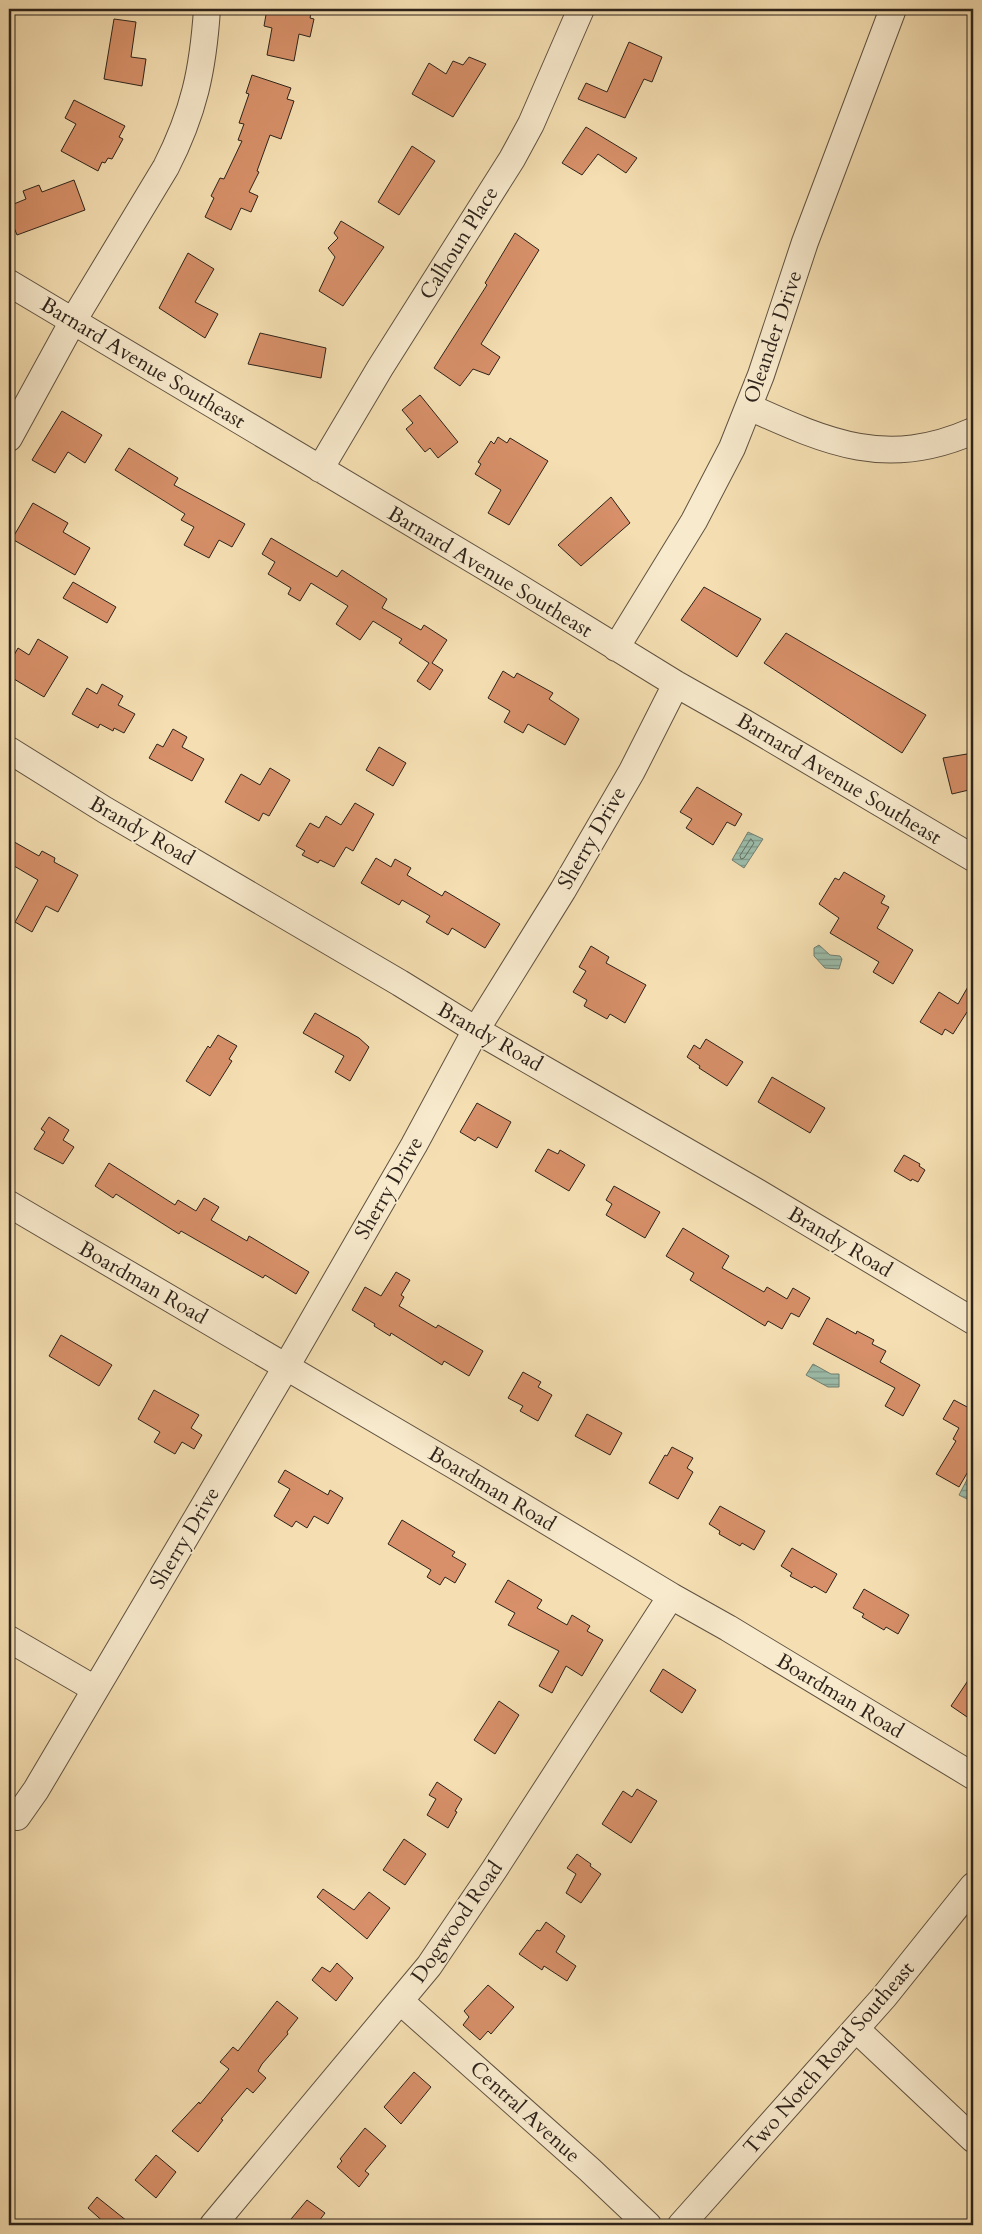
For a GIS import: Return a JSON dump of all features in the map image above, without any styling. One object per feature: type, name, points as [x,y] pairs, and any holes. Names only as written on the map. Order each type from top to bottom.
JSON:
[{"type":"street","points":[[9,438],[73,321],[178,144],[193,103],[201,69],[207,9]]},
{"type":"street","name":"Calhoun Place","points":[[320,469],[380,368],[512,159],[531,124],[581,9]]},
{"type":"street","name":"Oleander Drive","points":[[616,648],[714,485],[749,407],[805,242],[893,9]]},
{"type":"street","name":"Barnard Avenue Southeast","points":[[9,283],[502,577],[676,684],[973,858]]},
{"type":"street","points":[[749,407],[795,428],[850,446],[879,451],[920,448],[973,431]]},
{"type":"street","name":"Sherry Drive","points":[[17,1817],[36,1790],[286,1367],[414,1145],[476,1030],[562,890],[627,779],[676,684]]},
{"type":"street","name":"Brandy Road","points":[[9,750],[105,810],[392,978],[476,1030],[757,1192],[973,1321]]},
{"type":"street","name":"Boardman Road","points":[[9,1204],[728,1628],[973,1776]]},
{"type":"street","name":"Dogwood Road","points":[[213,2225],[429,1966],[494,1870],[671,1596]]},
{"type":"street","points":[[9,1639],[94,1689]]},
{"type":"street","name":"Two Notch Road Southeast","points":[[680,2225],[856,2029],[973,1886]]},
{"type":"street","name":"Central Avenue","points":[[400,2001],[590,2170],[648,2225]]},
{"type":"street","points":[[856,2029],[973,2139]]},
{"type":"water","points":[[748,832],[763,839],[744,868],[732,860]]},
{"type":"water","points":[[819,945],[830,955],[840,956],[842,959],[839,969],[825,968],[814,956],[814,948]]},
{"type":"water","points":[[813,1364],[831,1374],[839,1374],[839,1387],[828,1387],[806,1375]]},
{"type":"water","points":[[973,1468],[973,1497],[971,1501],[959,1495]]},
{"type":"building","points":[[267,9],[312,9],[310,18],[314,19],[310,37],[299,34],[294,61],[267,55],[272,28],[264,26]]},
{"type":"building","points":[[114,19],[136,22],[131,57],[146,59],[142,86],[104,79]]},
{"type":"building","points":[[629,42],[662,57],[652,82],[644,79],[625,118],[578,99],[586,83],[607,92]]},
{"type":"building","points":[[469,57],[486,64],[453,117],[412,94],[429,63],[446,74],[453,61],[463,65]]},
{"type":"building","points":[[252,75],[291,88],[287,99],[294,101],[281,139],[270,135],[257,171],[259,172],[249,192],[258,196],[251,212],[241,208],[231,230],[205,217],[214,198],[211,196],[220,178],[224,179],[242,141],[238,140],[244,124],[239,123],[249,94],[246,93]]},
{"type":"building","points":[[74,100],[125,126],[119,137],[123,139],[112,159],[108,158],[105,163],[102,162],[98,171],[61,151],[76,124],[65,118]]},
{"type":"building","points":[[586,127],[637,158],[626,173],[598,154],[582,175],[562,163]]},
{"type":"building","points":[[412,146],[435,161],[399,215],[378,202]]},
{"type":"building","points":[[74,180],[85,210],[17,235],[9,215],[9,206],[26,199],[23,191],[39,185],[42,192]]},
{"type":"building","points":[[341,221],[384,247],[343,306],[319,291],[335,257],[328,248],[338,238],[334,233]]},
{"type":"building","points":[[515,233],[539,250],[481,344],[500,357],[489,375],[473,369],[460,386],[434,368],[487,285],[485,283]]},
{"type":"building","points":[[188,253],[214,269],[195,302],[218,314],[205,338],[159,308]]},
{"type":"building","points":[[260,333],[326,348],[321,378],[248,364]]},
{"type":"building","points":[[420,395],[458,442],[438,458],[430,448],[425,452],[406,429],[413,423],[402,410]]},
{"type":"building","points":[[62,411],[102,435],[85,463],[68,452],[55,473],[32,460]]},
{"type":"building","points":[[498,437],[507,443],[510,438],[548,461],[509,525],[488,513],[501,490],[475,474],[481,464],[478,462],[491,441],[494,444]]},
{"type":"building","points":[[129,448],[178,478],[174,485],[245,524],[232,547],[219,540],[209,558],[184,545],[194,527],[181,520],[185,514],[115,470]]},
{"type":"building","points":[[611,497],[630,523],[581,566],[558,545]]},
{"type":"building","points":[[33,503],[68,523],[63,532],[90,548],[75,575],[12,539]]},
{"type":"building","points":[[271,538],[337,577],[342,570],[387,599],[382,608],[421,630],[424,625],[447,640],[432,663],[443,670],[430,690],[417,681],[429,663],[399,643],[402,639],[373,621],[360,640],[336,624],[348,606],[311,583],[300,601],[288,594],[291,588],[268,574],[275,562],[262,554]]},
{"type":"building","points":[[73,582],[116,607],[107,623],[63,598]]},
{"type":"building","points":[[704,587],[761,619],[737,657],[681,620]]},
{"type":"building","points":[[786,633],[926,715],[902,753],[764,663]]},
{"type":"building","points":[[38,639],[68,657],[44,697],[9,676],[9,664],[18,648],[29,655]]},
{"type":"building","points":[[503,671],[514,678],[517,673],[553,693],[549,699],[579,719],[565,745],[528,724],[523,733],[504,722],[510,711],[488,698]]},
{"type":"building","points":[[102,684],[123,696],[118,705],[135,714],[124,733],[114,728],[113,731],[100,724],[98,728],[72,714],[87,688],[97,694]]},
{"type":"building","points":[[173,729],[187,737],[182,747],[204,759],[192,781],[149,758],[157,744],[163,747]]},
{"type":"building","points":[[379,747],[406,763],[393,786],[366,770]]},
{"type":"building","points":[[973,753],[973,789],[952,794],[943,758]]},
{"type":"building","points":[[270,768],[290,780],[269,816],[263,813],[259,821],[225,802],[241,774],[260,785]]},
{"type":"building","points":[[697,787],[742,814],[735,826],[727,822],[713,845],[686,828],[692,819],[680,812]]},
{"type":"building","points":[[355,803],[374,814],[353,851],[346,847],[334,867],[320,860],[318,863],[302,855],[305,851],[296,846],[310,823],[319,828],[326,816],[341,825]]},
{"type":"building","points":[[9,839],[39,856],[42,851],[55,858],[54,862],[78,875],[58,912],[46,906],[32,932],[15,922],[38,880],[9,863]]},
{"type":"building","points":[[376,858],[391,867],[395,859],[411,868],[407,875],[442,896],[445,891],[500,924],[485,948],[452,928],[448,935],[426,922],[430,916],[402,900],[399,905],[361,883]]},
{"type":"building","points":[[844,872],[885,896],[881,903],[889,907],[877,928],[913,950],[893,984],[873,972],[879,962],[830,933],[839,918],[819,904],[835,878],[839,880]]},
{"type":"building","points":[[591,946],[609,957],[606,963],[646,985],[625,1023],[610,1014],[607,1019],[584,1006],[587,1000],[573,992],[586,971],[579,967]]},
{"type":"building","points":[[973,978],[973,1015],[967,1012],[953,1034],[945,1029],[942,1035],[920,1022],[939,992],[958,1004]]},
{"type":"building","points":[[315,1013],[359,1038],[369,1047],[350,1081],[335,1072],[344,1056],[303,1033]]},
{"type":"building","points":[[218,1035],[237,1046],[229,1059],[232,1061],[210,1096],[186,1081],[208,1046],[210,1048]]},
{"type":"building","points":[[706,1039],[743,1062],[727,1086],[699,1068],[700,1066],[687,1057],[694,1045],[700,1049]]},
{"type":"building","points":[[772,1077],[825,1108],[810,1133],[758,1102]]},
{"type":"building","points":[[477,1103],[511,1122],[497,1148],[478,1137],[475,1141],[460,1132]]},
{"type":"building","points":[[49,1117],[69,1130],[63,1140],[74,1147],[63,1164],[34,1149],[45,1132],[41,1129]]},
{"type":"building","points":[[548,1149],[558,1154],[560,1150],[585,1165],[569,1191],[535,1171]]},
{"type":"building","points":[[904,1155],[920,1164],[919,1166],[925,1170],[918,1182],[912,1179],[911,1181],[894,1171]]},
{"type":"building","points":[[109,1163],[175,1205],[178,1200],[196,1211],[204,1198],[219,1207],[211,1220],[247,1241],[249,1236],[309,1272],[296,1294],[265,1275],[263,1278],[181,1231],[179,1234],[116,1194],[113,1198],[95,1186]]},
{"type":"building","points":[[614,1186],[660,1212],[645,1238],[606,1215],[612,1204],[606,1200]]},
{"type":"building","points":[[683,1228],[729,1256],[722,1268],[764,1292],[767,1287],[787,1299],[793,1288],[810,1298],[799,1317],[791,1313],[782,1329],[768,1321],[765,1326],[690,1280],[694,1273],[666,1256]]},
{"type":"building","points":[[396,1272],[410,1280],[401,1295],[404,1297],[399,1306],[436,1328],[438,1325],[483,1351],[469,1376],[444,1361],[442,1365],[391,1333],[390,1336],[352,1310],[365,1287],[381,1296]]},
{"type":"building","points":[[827,1318],[856,1334],[857,1331],[874,1340],[872,1344],[886,1351],[880,1362],[920,1385],[903,1416],[885,1406],[895,1388],[813,1344]]},
{"type":"building","points":[[61,1335],[112,1365],[99,1386],[49,1356]]},
{"type":"building","points":[[523,1372],[541,1382],[538,1387],[552,1395],[538,1421],[520,1411],[523,1406],[508,1398]]},
{"type":"building","points":[[154,1390],[199,1415],[191,1428],[202,1435],[194,1449],[182,1442],[175,1454],[154,1442],[160,1432],[138,1419]]},
{"type":"building","points":[[954,1400],[971,1409],[973,1405],[973,1463],[959,1487],[936,1474],[956,1441],[953,1439],[959,1428],[943,1419]]},
{"type":"building","points":[[587,1414],[622,1433],[610,1455],[575,1436]]},
{"type":"building","points":[[672,1447],[693,1458],[687,1468],[693,1472],[678,1499],[649,1483],[665,1455],[667,1456]]},
{"type":"building","points":[[285,1470],[328,1495],[330,1490],[343,1498],[328,1524],[314,1516],[307,1528],[296,1521],[292,1527],[274,1516],[290,1489],[278,1482]]},
{"type":"building","points":[[720,1506],[765,1531],[754,1550],[742,1543],[740,1546],[719,1534],[720,1531],[709,1524]]},
{"type":"building","points":[[402,1520],[455,1552],[452,1556],[466,1564],[455,1583],[445,1577],[440,1585],[427,1577],[431,1570],[388,1544]]},
{"type":"building","points":[[792,1548],[837,1574],[826,1593],[790,1576],[792,1573],[781,1566]]},
{"type":"building","points":[[508,1580],[542,1600],[537,1608],[567,1625],[572,1615],[590,1626],[587,1631],[603,1640],[582,1676],[566,1666],[552,1693],[539,1686],[559,1651],[508,1625],[515,1613],[495,1602]]},
{"type":"building","points":[[864,1589],[909,1615],[898,1634],[886,1627],[884,1630],[862,1617],[864,1614],[853,1608]]},
{"type":"building","points":[[663,1669],[696,1690],[682,1713],[650,1691]]},
{"type":"building","points":[[973,1673],[973,1721],[951,1706]]},
{"type":"building","points":[[499,1701],[519,1715],[495,1754],[474,1740]]},
{"type":"building","points":[[437,1782],[462,1799],[448,1828],[427,1815],[436,1799],[429,1795]]},
{"type":"building","points":[[637,1789],[657,1801],[631,1843],[602,1824],[623,1791],[632,1797]]},
{"type":"building","points":[[404,1839],[426,1854],[405,1885],[383,1870]]},
{"type":"building","points":[[577,1854],[601,1874],[581,1903],[566,1893],[576,1874],[567,1868]]},
{"type":"building","points":[[323,1889],[354,1910],[369,1892],[390,1908],[367,1939],[317,1897]]},
{"type":"building","points":[[546,1922],[565,1936],[556,1952],[576,1966],[567,1981],[544,1966],[542,1970],[519,1954],[537,1930],[540,1931]]},
{"type":"building","points":[[337,1963],[353,1978],[336,2001],[312,1980],[322,1967],[330,1972]]},
{"type":"building","points":[[488,1985],[514,2007],[491,2034],[488,2031],[480,2040],[463,2025],[469,2017],[464,2011]]},
{"type":"building","points":[[277,2001],[298,2018],[287,2032],[288,2034],[258,2071],[266,2078],[253,2093],[247,2088],[221,2119],[223,2120],[198,2152],[172,2131],[199,2102],[200,2104],[229,2069],[220,2062],[233,2047],[238,2051]]},
{"type":"building","points":[[414,2072],[431,2087],[401,2124],[384,2107]]},
{"type":"building","points":[[365,2128],[386,2146],[365,2171],[369,2174],[359,2187],[337,2167],[342,2161],[340,2159]]},
{"type":"building","points":[[156,2155],[176,2172],[156,2198],[135,2180]]},
{"type":"building","points":[[97,2197],[132,2225],[107,2225],[88,2208]]},
{"type":"building","points":[[307,2200],[325,2213],[316,2225],[286,2225]]}]
